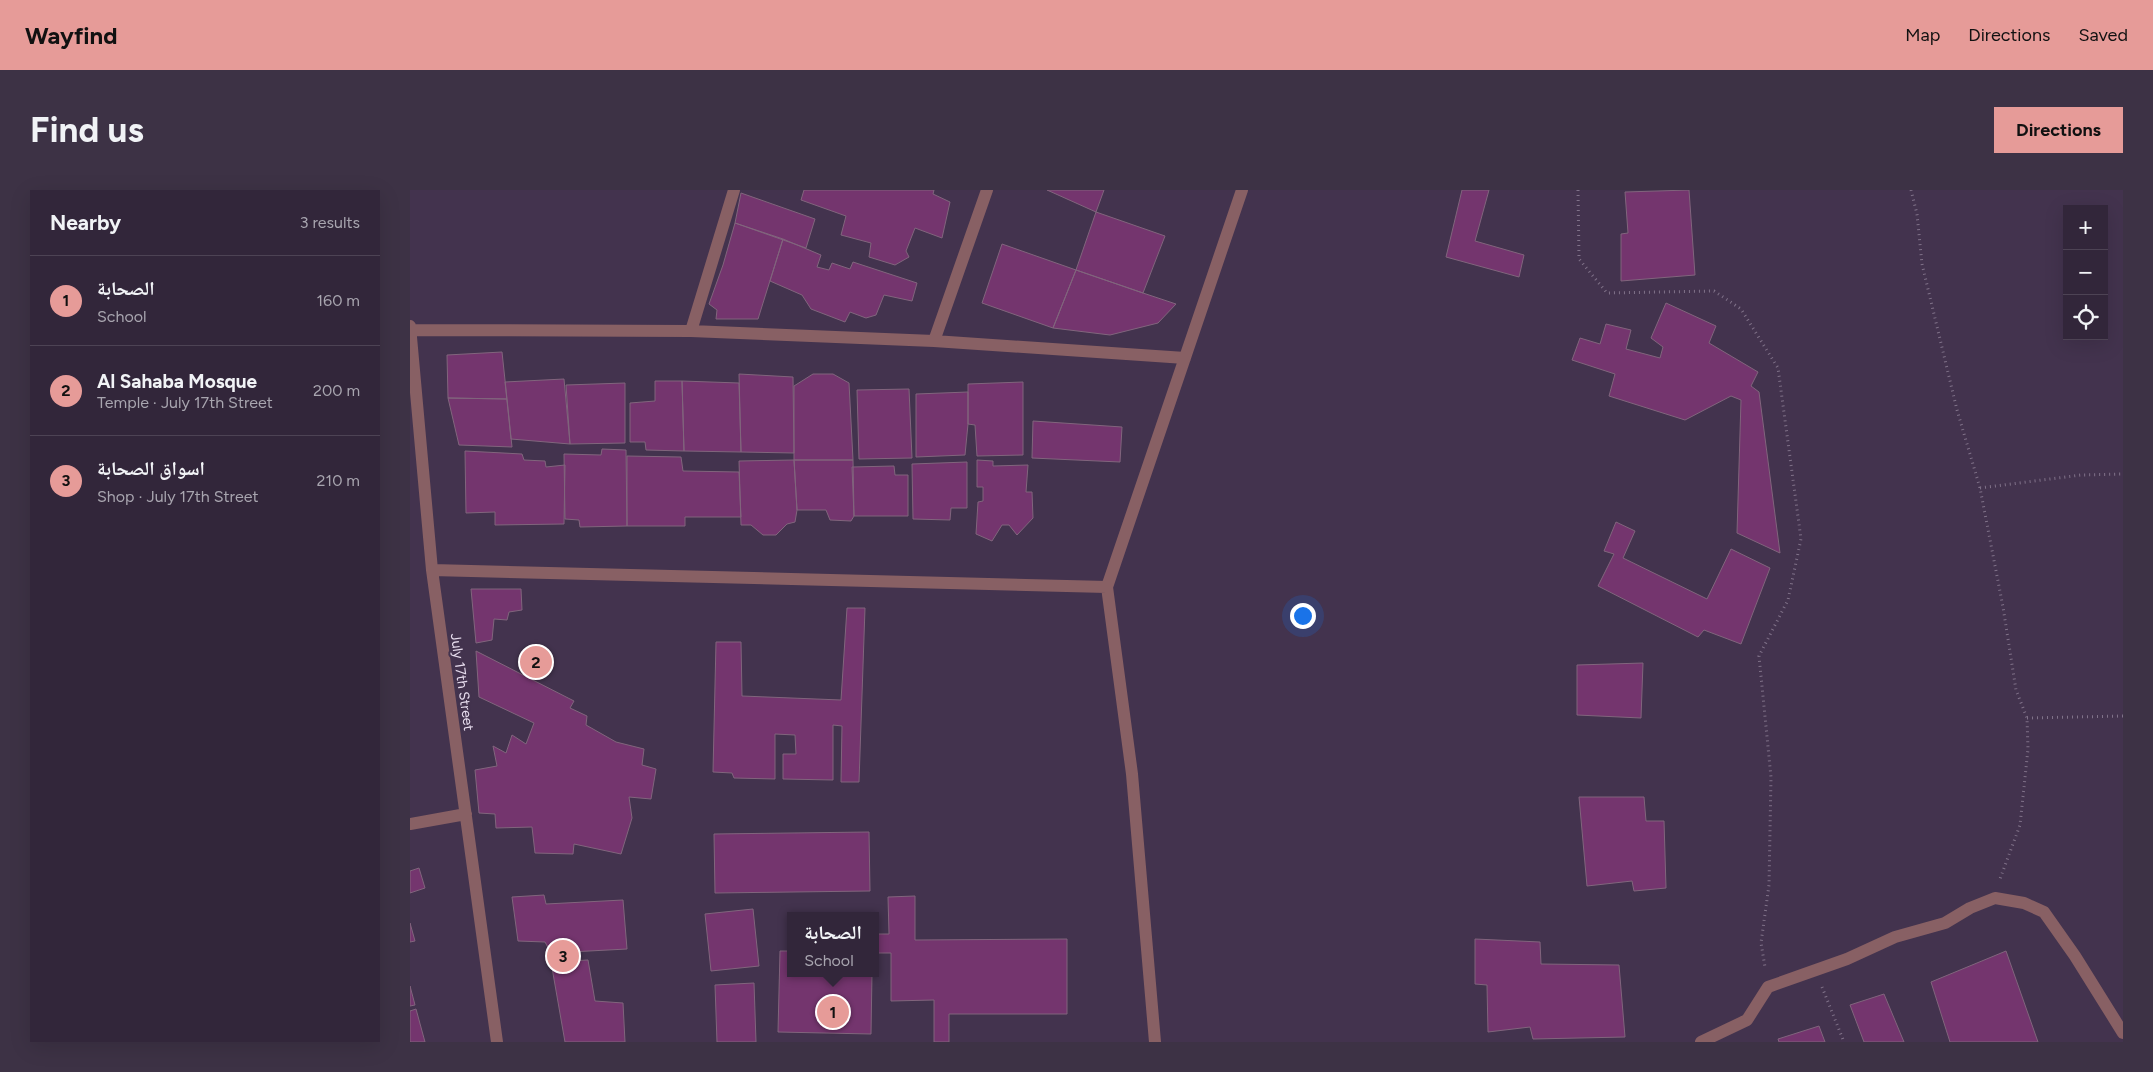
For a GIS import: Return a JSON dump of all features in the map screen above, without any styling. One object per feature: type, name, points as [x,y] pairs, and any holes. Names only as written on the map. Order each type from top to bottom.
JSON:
[{"type":"street","points":[[691,331],[734,190]]},
{"type":"street","points":[[934,342],[987,190]]},
{"type":"street","points":[[1155,1042],[1132,774],[1107,587],[1242,190]]},
{"type":"street","name":"July 17th Street","points":[[410,326],[432,570],[497,1042]]},
{"type":"street","points":[[411,330],[691,331],[934,342],[1185,358]]},
{"type":"street","points":[[432,570],[1107,587]]},
{"type":"street","points":[[410,824],[466,814]]},
{"type":"street","points":[[1701,1042],[1747,1020],[1768,988],[1847,959],[1895,937],[1945,922],[1970,908],[1995,898],[2024,903],[2044,912],[2075,956],[2123,1034]]},
{"type":"path","points":[[1578,190],[1579,258],[1607,293],[1714,291],[1741,309],[1778,368],[1801,539],[1788,600],[1759,656],[1771,777],[1769,885],[1761,943],[1768,988]]},
{"type":"path","points":[[1911,190],[1917,214],[1922,264],[1957,410],[1980,488],[2003,607],[2016,690],[2026,718],[2028,749],[2020,825],[2009,852],[1995,898]]},
{"type":"path","points":[[1980,488],[2081,475],[2123,474]]},
{"type":"path","points":[[2026,718],[2123,716]]},
{"type":"path","points":[[1815,970],[1844,1042]]},
{"type":"building","points":[[804,190],[934,190],[933,194],[950,202],[942,238],[915,228],[906,251],[909,257],[895,265],[869,257],[871,243],[841,235],[846,216],[801,200]]},
{"type":"building","points":[[1047,190],[1104,190],[1096,212]]},
{"type":"building","points":[[1462,190],[1489,190],[1475,241],[1524,255],[1519,277],[1446,257]]},
{"type":"building","points":[[1689,190],[1695,275],[1621,281],[1621,234],[1628,233],[1625,192]]},
{"type":"building","points":[[741,193],[815,219],[806,248],[735,223]]},
{"type":"building","points":[[1096,212],[1165,236],[1143,293],[1076,270]]},
{"type":"building","points":[[735,223],[783,239],[758,319],[716,319],[717,310],[709,304]]},
{"type":"building","points":[[783,239],[821,255],[817,267],[829,270],[832,263],[850,269],[853,262],[917,283],[912,301],[884,295],[876,315],[866,318],[850,312],[845,322],[811,309],[802,295],[770,281]]},
{"type":"building","points":[[1002,244],[1076,270],[1053,328],[982,303]]},
{"type":"building","points":[[1076,270],[1176,304],[1158,323],[1110,335],[1053,328]]},
{"type":"building","points":[[1666,303],[1716,326],[1709,343],[1758,372],[1751,386],[1759,392],[1780,553],[1737,533],[1741,400],[1731,396],[1685,420],[1609,396],[1615,374],[1572,360],[1580,338],[1600,344],[1606,324],[1631,330],[1626,349],[1660,358],[1663,347],[1651,338]]},
{"type":"building","points":[[502,352],[507,399],[448,398],[447,355]]},
{"type":"building","points":[[739,374],[793,377],[794,453],[741,452]]},
{"type":"building","points":[[813,374],[833,374],[849,383],[853,460],[794,460],[794,386]]},
{"type":"building","points":[[564,379],[570,444],[511,439],[505,382]]},
{"type":"building","points":[[655,381],[682,381],[684,451],[646,450],[645,442],[630,442],[630,403],[655,401]]},
{"type":"building","points":[[682,381],[739,383],[741,452],[684,451]]},
{"type":"building","points":[[1023,382],[1023,455],[977,456],[975,425],[968,424],[968,384]]},
{"type":"building","points":[[625,383],[625,443],[570,444],[566,385]]},
{"type":"building","points":[[909,389],[912,458],[859,459],[857,390]]},
{"type":"building","points":[[968,392],[968,424],[965,455],[916,457],[916,394]]},
{"type":"building","points":[[448,398],[507,399],[512,447],[459,445]]},
{"type":"building","points":[[1033,421],[1122,427],[1120,462],[1032,458]]},
{"type":"building","points":[[602,449],[626,450],[627,526],[580,527],[579,520],[565,519],[564,454],[601,455]]},
{"type":"building","points":[[465,451],[522,454],[524,460],[545,461],[546,467],[565,465],[564,524],[495,525],[495,512],[466,513]]},
{"type":"building","points":[[627,456],[681,457],[683,471],[739,472],[741,517],[685,517],[685,526],[627,526]]},
{"type":"building","points":[[794,460],[853,460],[854,516],[851,521],[830,520],[826,510],[797,510]]},
{"type":"building","points":[[794,460],[797,510],[795,522],[787,524],[776,535],[763,535],[751,525],[741,525],[739,461]]},
{"type":"building","points":[[977,460],[993,461],[993,466],[1028,465],[1026,492],[1032,492],[1033,518],[1017,535],[1009,525],[1002,525],[992,541],[976,534],[978,502],[983,501],[983,487],[977,487]]},
{"type":"building","points":[[967,462],[967,508],[951,508],[950,520],[913,519],[912,464]]},
{"type":"building","points":[[894,466],[895,475],[908,475],[908,516],[854,516],[852,467]]},
{"type":"building","points":[[1616,522],[1635,531],[1623,558],[1707,599],[1731,549],[1770,568],[1741,644],[1704,630],[1698,637],[1598,586],[1614,554],[1604,551]]},
{"type":"building","points":[[471,589],[521,589],[522,610],[509,612],[507,620],[494,619],[492,640],[476,643]]},
{"type":"building","points":[[847,608],[865,608],[859,782],[841,782],[842,726],[833,725],[833,780],[783,779],[783,754],[796,754],[795,735],[775,734],[775,779],[734,778],[732,773],[713,772],[716,642],[741,642],[742,696],[841,700]]},
{"type":"building","points":[[476,651],[574,701],[570,708],[587,716],[586,725],[616,742],[644,749],[642,765],[656,769],[651,799],[629,797],[632,818],[621,854],[574,844],[573,854],[535,853],[532,827],[496,828],[495,814],[479,813],[475,770],[497,766],[493,746],[506,753],[512,735],[526,744],[534,723],[479,697]]},
{"type":"building","points":[[1643,663],[1641,718],[1577,715],[1577,665]]},
{"type":"building","points":[[1579,797],[1644,797],[1646,821],[1664,821],[1666,888],[1634,891],[1632,881],[1587,886]]},
{"type":"building","points":[[869,832],[870,891],[715,893],[714,834]]},
{"type":"building","points":[[419,868],[425,888],[410,893],[410,871]]},
{"type":"building","points":[[544,895],[546,904],[623,900],[627,949],[551,953],[545,942],[518,941],[512,897]]},
{"type":"building","points":[[915,896],[915,940],[1067,939],[1067,1014],[949,1014],[949,1042],[934,1042],[934,1000],[891,1001],[891,953],[879,953],[879,934],[889,934],[888,897]]},
{"type":"building","points":[[753,909],[759,966],[711,971],[705,914]]},
{"type":"building","points":[[410,923],[415,941],[410,942]]},
{"type":"building","points":[[1475,939],[1540,942],[1541,964],[1619,965],[1625,1037],[1533,1039],[1530,1027],[1488,1032],[1487,985],[1475,984]]},
{"type":"building","points":[[780,951],[787,951],[787,977],[872,977],[871,1034],[778,1032]]},
{"type":"building","points":[[2006,951],[2038,1042],[1950,1042],[1931,982]]},
{"type":"building","points":[[588,960],[595,1001],[623,1003],[625,1042],[565,1042],[551,962]]},
{"type":"building","points":[[754,983],[756,1042],[717,1042],[715,985]]},
{"type":"building","points":[[410,986],[415,1005],[410,1006]]},
{"type":"building","points":[[1884,994],[1904,1042],[1864,1042],[1850,1005]]},
{"type":"building","points":[[416,1009],[425,1042],[410,1042],[410,1011]]},
{"type":"building","points":[[1819,1026],[1825,1042],[1779,1042],[1778,1039]]},
{"type":"place","name":"Al Sahaba Mosque","points":[[536,662]]},
{"type":"place","name":"اسواق الصحابة","points":[[563,956]]},
{"type":"place","name":"الصحابة","points":[[833,1012]]}]
